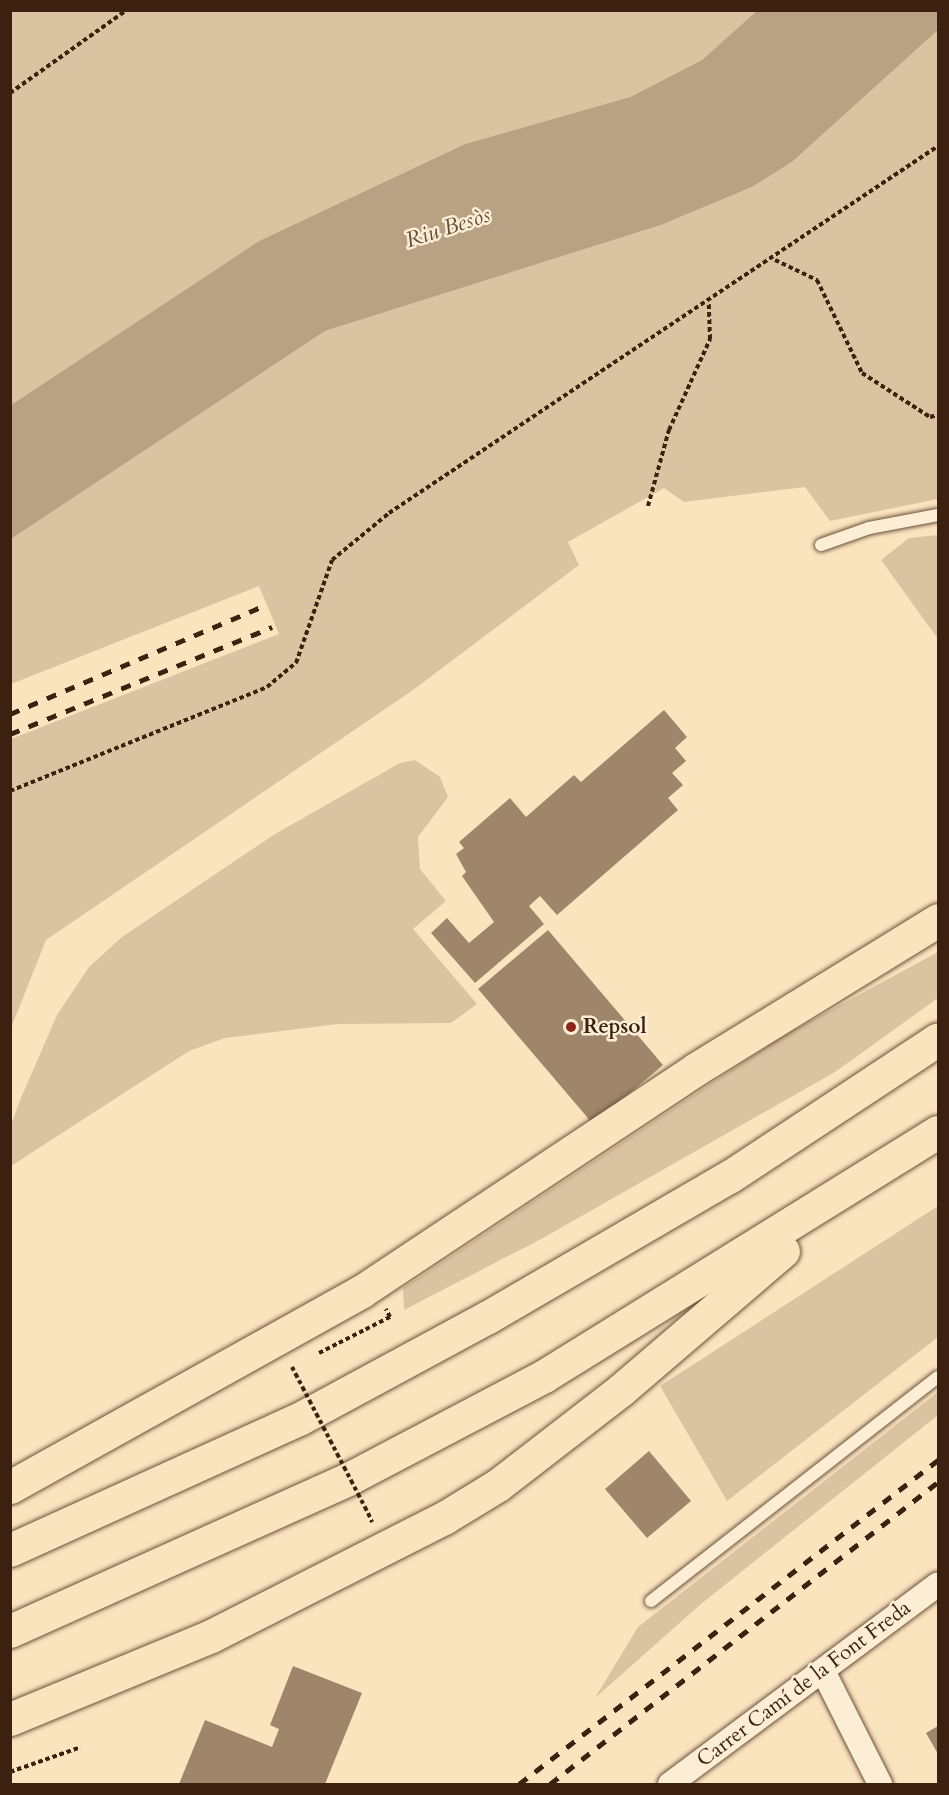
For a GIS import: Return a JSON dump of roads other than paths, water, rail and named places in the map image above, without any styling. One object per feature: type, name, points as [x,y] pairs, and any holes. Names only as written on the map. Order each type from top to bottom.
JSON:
[{"type":"highway","points":[[10,1487],[362,1290],[696,1069],[939,920]]},
{"type":"highway","points":[[10,1550],[299,1419],[488,1317],[729,1177],[939,1039]]},
{"type":"highway","points":[[10,1631],[350,1479],[652,1313],[939,1132]]},
{"type":"highway","points":[[10,1719],[266,1610],[489,1490],[640,1374],[865,1180]]},
{"type":"street","name":"Carrer Camí de la Font Freda","points":[[670,1785],[939,1584]]},
{"type":"street","points":[[823,1671],[880,1785]]},
{"type":"lane","points":[[821,545],[869,528],[939,515]]},
{"type":"lane","points":[[651,1601],[939,1377]]},
{"type":"water","name":"Riu Besòs","points":[[758,10],[938,11],[938,30],[792,162],[752,187],[661,225],[325,331],[11,539],[11,405],[259,241],[465,144],[630,97],[702,60]]},
{"type":"railway","points":[[10,714],[266,605]]},
{"type":"railway","points":[[10,734],[272,627]]},
{"type":"railway","points":[[519,1784],[938,1460]]},
{"type":"railway","points":[[550,1784],[938,1482]]},
{"type":"place","name":"Repsol","points":[[571,1027]]}]
